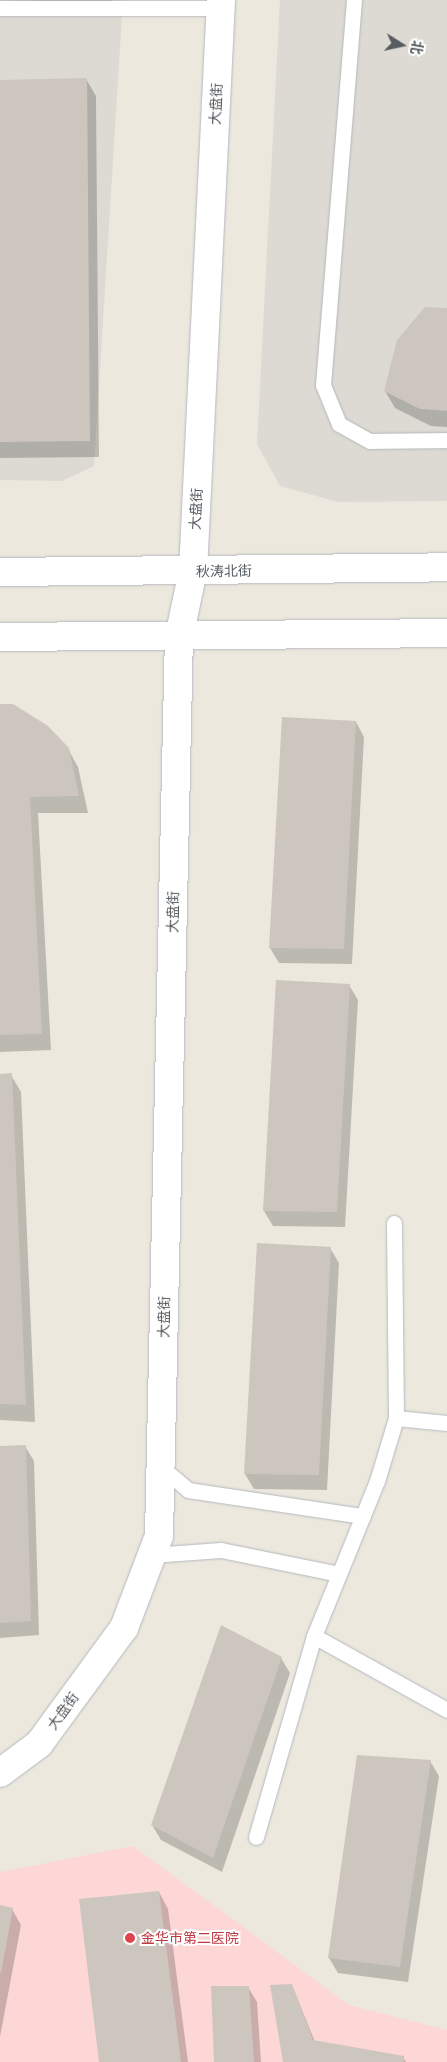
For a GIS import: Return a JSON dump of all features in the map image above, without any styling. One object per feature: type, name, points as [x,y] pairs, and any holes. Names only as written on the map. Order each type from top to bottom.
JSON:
[{"type":"street","name":"大盘街","points":[[0,1773],[39,1744],[124,1628],[159,1536],[179,637],[193,571],[221,4]]},
{"type":"street","name":"秋涛北街","points":[[0,572],[447,568]]},
{"type":"street","points":[[0,637],[179,637],[447,633]]},
{"type":"lane","points":[[354,0],[323,384],[339,424],[370,441],[447,440]]},
{"type":"lane","points":[[0,8],[221,4]]},
{"type":"lane","points":[[256,1837],[314,1636],[363,1516],[396,1418],[394,1223]]},
{"type":"lane","points":[[396,1418],[447,1423]]},
{"type":"lane","points":[[161,1467],[188,1490],[363,1516]]},
{"type":"lane","points":[[152,1555],[221,1550],[339,1574]]},
{"type":"lane","points":[[314,1636],[447,1710]]},
{"type":"shaded area","points":[[0,0],[123,0],[94,466],[62,481],[0,480]]},
{"type":"shaded area","points":[[280,0],[447,0],[447,501],[338,502],[280,486],[257,444]]},
{"type":"shaded area","name":"金华市第二医院","points":[[133,1846],[349,2005],[447,2030],[447,2062],[0,2062],[0,1872]]},
{"type":"building","points":[[87,78],[90,441],[0,442],[0,80]]},
{"type":"building","points":[[425,307],[447,308],[447,411],[420,409],[384,391],[397,340]]},
{"type":"building","points":[[0,704],[13,704],[48,726],[69,748],[79,796],[30,797],[42,1034],[0,1035]]},
{"type":"building","points":[[282,717],[356,721],[344,949],[269,948]]},
{"type":"building","points":[[276,980],[350,984],[337,1212],[263,1211]]},
{"type":"building","points":[[12,1073],[26,1405],[0,1404],[0,1074]]},
{"type":"building","points":[[257,1243],[331,1247],[319,1475],[244,1474]]},
{"type":"building","points":[[26,1445],[31,1621],[0,1623],[0,1446]]},
{"type":"building","points":[[221,1625],[282,1657],[213,1858],[151,1825]]},
{"type":"building","points":[[357,1755],[431,1760],[400,1967],[328,1958]]},
{"type":"building","points":[[159,1891],[181,2062],[99,2062],[79,1899]]},
{"type":"building","points":[[0,1905],[13,1908],[1,1973],[0,1973]]},
{"type":"building","points":[[292,1984],[313,2040],[404,2056],[404,2062],[283,2062],[270,1985]]},
{"type":"building","points":[[211,1986],[249,1986],[254,2062],[214,2062]]},
{"type":"place","name":"金华市第二医院","points":[[130,1938]]}]
